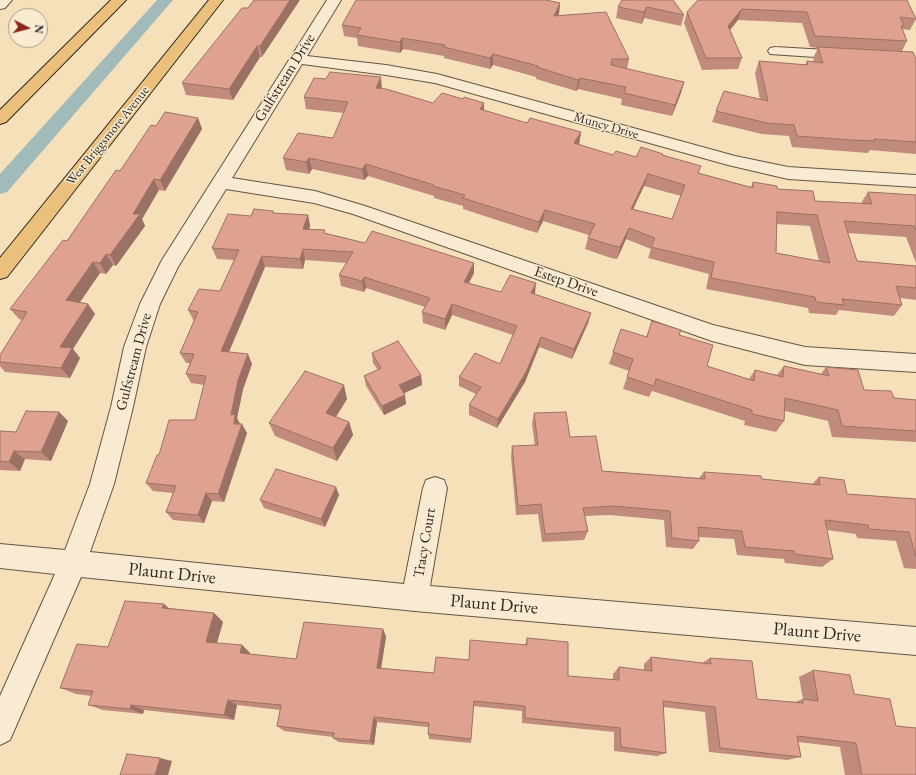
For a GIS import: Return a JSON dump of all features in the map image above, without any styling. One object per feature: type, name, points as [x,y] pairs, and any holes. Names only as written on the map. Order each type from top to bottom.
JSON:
[{"type":"main road","points":[[0,119],[119,0]]},
{"type":"main road","name":"West Briggsmore Avenue","points":[[0,272],[216,0]]},
{"type":"street","points":[[0,5],[5,0]]},
{"type":"street","name":"Gulfstream Drive","points":[[0,730],[73,564],[102,484],[122,407],[135,347],[150,304],[169,265],[334,0]]},
{"type":"street","points":[[775,51],[861,56]]},
{"type":"street","name":"Muncy Drive","points":[[297,59],[386,70],[437,79],[734,161],[788,173],[916,181]]},
{"type":"street","name":"Estep Drive","points":[[221,182],[315,197],[359,210],[712,333],[805,356],[916,363]]},
{"type":"street","name":"Tracy Court","points":[[415,598],[435,488]]},
{"type":"street","name":"Plaunt Drive","points":[[0,556],[415,598],[916,642]]},
{"type":"building","points":[[254,0],[290,0],[260,46],[257,46],[229,89],[182,83],[242,8],[248,8]]},
{"type":"building","points":[[356,0],[546,0],[560,3],[554,16],[606,12],[629,59],[612,59],[611,65],[684,82],[675,105],[624,93],[626,87],[580,78],[578,80],[537,67],[538,66],[493,54],[490,58],[444,47],[445,45],[402,38],[400,42],[357,35],[361,28],[342,25]]},
{"type":"building","points":[[622,0],[673,0],[684,15],[647,7],[644,12],[618,7]]},
{"type":"building","points":[[698,0],[907,0],[916,19],[900,17],[904,26],[901,26],[907,41],[815,36],[807,12],[742,9],[728,26],[742,58],[706,58],[687,12]]},
{"type":"building","points":[[818,47],[913,52],[916,59],[916,142],[874,139],[875,141],[851,140],[797,136],[794,125],[767,123],[716,111],[724,91],[768,101],[759,61],[808,65],[807,61],[823,63]]},
{"type":"building","points":[[330,72],[381,77],[376,88],[386,89],[433,103],[442,93],[463,99],[464,97],[484,103],[480,109],[527,123],[530,118],[581,132],[574,143],[613,155],[616,151],[636,157],[641,147],[663,154],[662,155],[701,166],[698,173],[753,188],[753,182],[777,186],[777,189],[813,191],[815,201],[872,204],[868,192],[916,195],[916,230],[914,226],[844,221],[857,261],[916,266],[916,288],[896,286],[902,305],[842,299],[844,305],[816,302],[815,297],[711,278],[714,262],[651,247],[655,238],[629,228],[620,247],[614,246],[588,238],[595,224],[545,210],[539,222],[463,198],[465,195],[366,164],[362,169],[309,158],[306,162],[283,158],[298,133],[333,138],[348,102],[304,97],[314,78],[326,79]],"holes":[[[648,174],[685,185],[672,219],[631,209]],[[777,212],[817,215],[830,263],[776,253]]]},
{"type":"building","points":[[165,112],[198,118],[160,180],[154,179],[133,214],[140,214],[110,255],[106,254],[100,263],[93,262],[66,300],[88,304],[60,347],[72,348],[61,368],[0,362],[0,355],[27,312],[10,309],[63,240],[67,241],[116,170],[120,171],[151,125],[156,126]]},
{"type":"building","points":[[254,209],[273,211],[273,213],[308,215],[303,229],[325,230],[324,233],[365,243],[372,231],[474,263],[464,282],[501,292],[510,275],[536,283],[531,293],[591,313],[574,349],[541,337],[526,372],[498,419],[469,405],[481,387],[459,377],[475,353],[500,364],[517,326],[452,304],[445,319],[422,312],[430,298],[364,277],[362,281],[339,275],[353,252],[303,249],[300,259],[262,256],[221,351],[248,354],[238,380],[231,415],[235,414],[234,424],[242,424],[218,494],[206,493],[198,515],[166,512],[176,486],[146,483],[157,455],[159,455],[169,420],[195,420],[206,376],[186,374],[194,354],[180,353],[198,312],[188,310],[199,289],[220,291],[239,250],[212,248],[228,214],[251,216]]},
{"type":"building","points":[[652,321],[681,330],[679,335],[713,345],[707,366],[754,381],[755,370],[783,377],[784,366],[829,376],[826,367],[858,370],[864,390],[891,391],[894,398],[916,400],[916,431],[842,426],[838,410],[785,398],[784,421],[752,414],[752,410],[656,379],[654,386],[627,377],[633,359],[613,352],[621,329],[647,337]]},
{"type":"building","points":[[398,341],[421,375],[399,385],[405,395],[382,406],[364,376],[381,368],[372,353]]},
{"type":"building","points":[[305,371],[344,385],[326,413],[349,422],[333,448],[269,423]]},
{"type":"building","points":[[26,411],[59,412],[41,452],[14,451],[9,462],[0,461],[0,431],[16,432]]},
{"type":"building","points":[[566,412],[570,437],[596,436],[602,471],[705,479],[704,472],[761,476],[762,479],[820,485],[819,477],[844,480],[847,494],[916,499],[916,557],[909,532],[869,529],[868,525],[825,520],[833,559],[794,554],[794,551],[745,547],[742,531],[698,527],[699,541],[672,538],[670,511],[614,506],[583,508],[588,531],[545,534],[541,504],[518,506],[512,446],[538,445],[534,413]]},
{"type":"building","points":[[276,469],[336,487],[321,519],[260,500]]},
{"type":"building","points":[[125,601],[164,604],[162,608],[214,613],[206,642],[242,645],[240,653],[296,659],[304,622],[383,629],[377,668],[434,673],[436,657],[469,660],[470,640],[527,645],[527,638],[568,642],[568,676],[619,680],[619,667],[652,671],[651,657],[711,664],[710,658],[752,661],[757,699],[803,703],[803,699],[818,701],[813,670],[850,675],[854,694],[890,699],[896,726],[916,728],[916,775],[862,775],[856,743],[797,736],[801,757],[720,748],[715,707],[663,701],[666,753],[621,747],[620,728],[525,718],[525,706],[474,701],[471,739],[428,734],[429,723],[374,717],[370,741],[333,738],[334,733],[277,726],[281,705],[228,700],[224,715],[131,705],[130,709],[88,705],[93,691],[60,688],[77,644],[108,647]]},
{"type":"building","points":[[127,754],[160,758],[155,775],[120,775]]},
{"type":"waterway","points":[[0,187],[165,0]]}]
